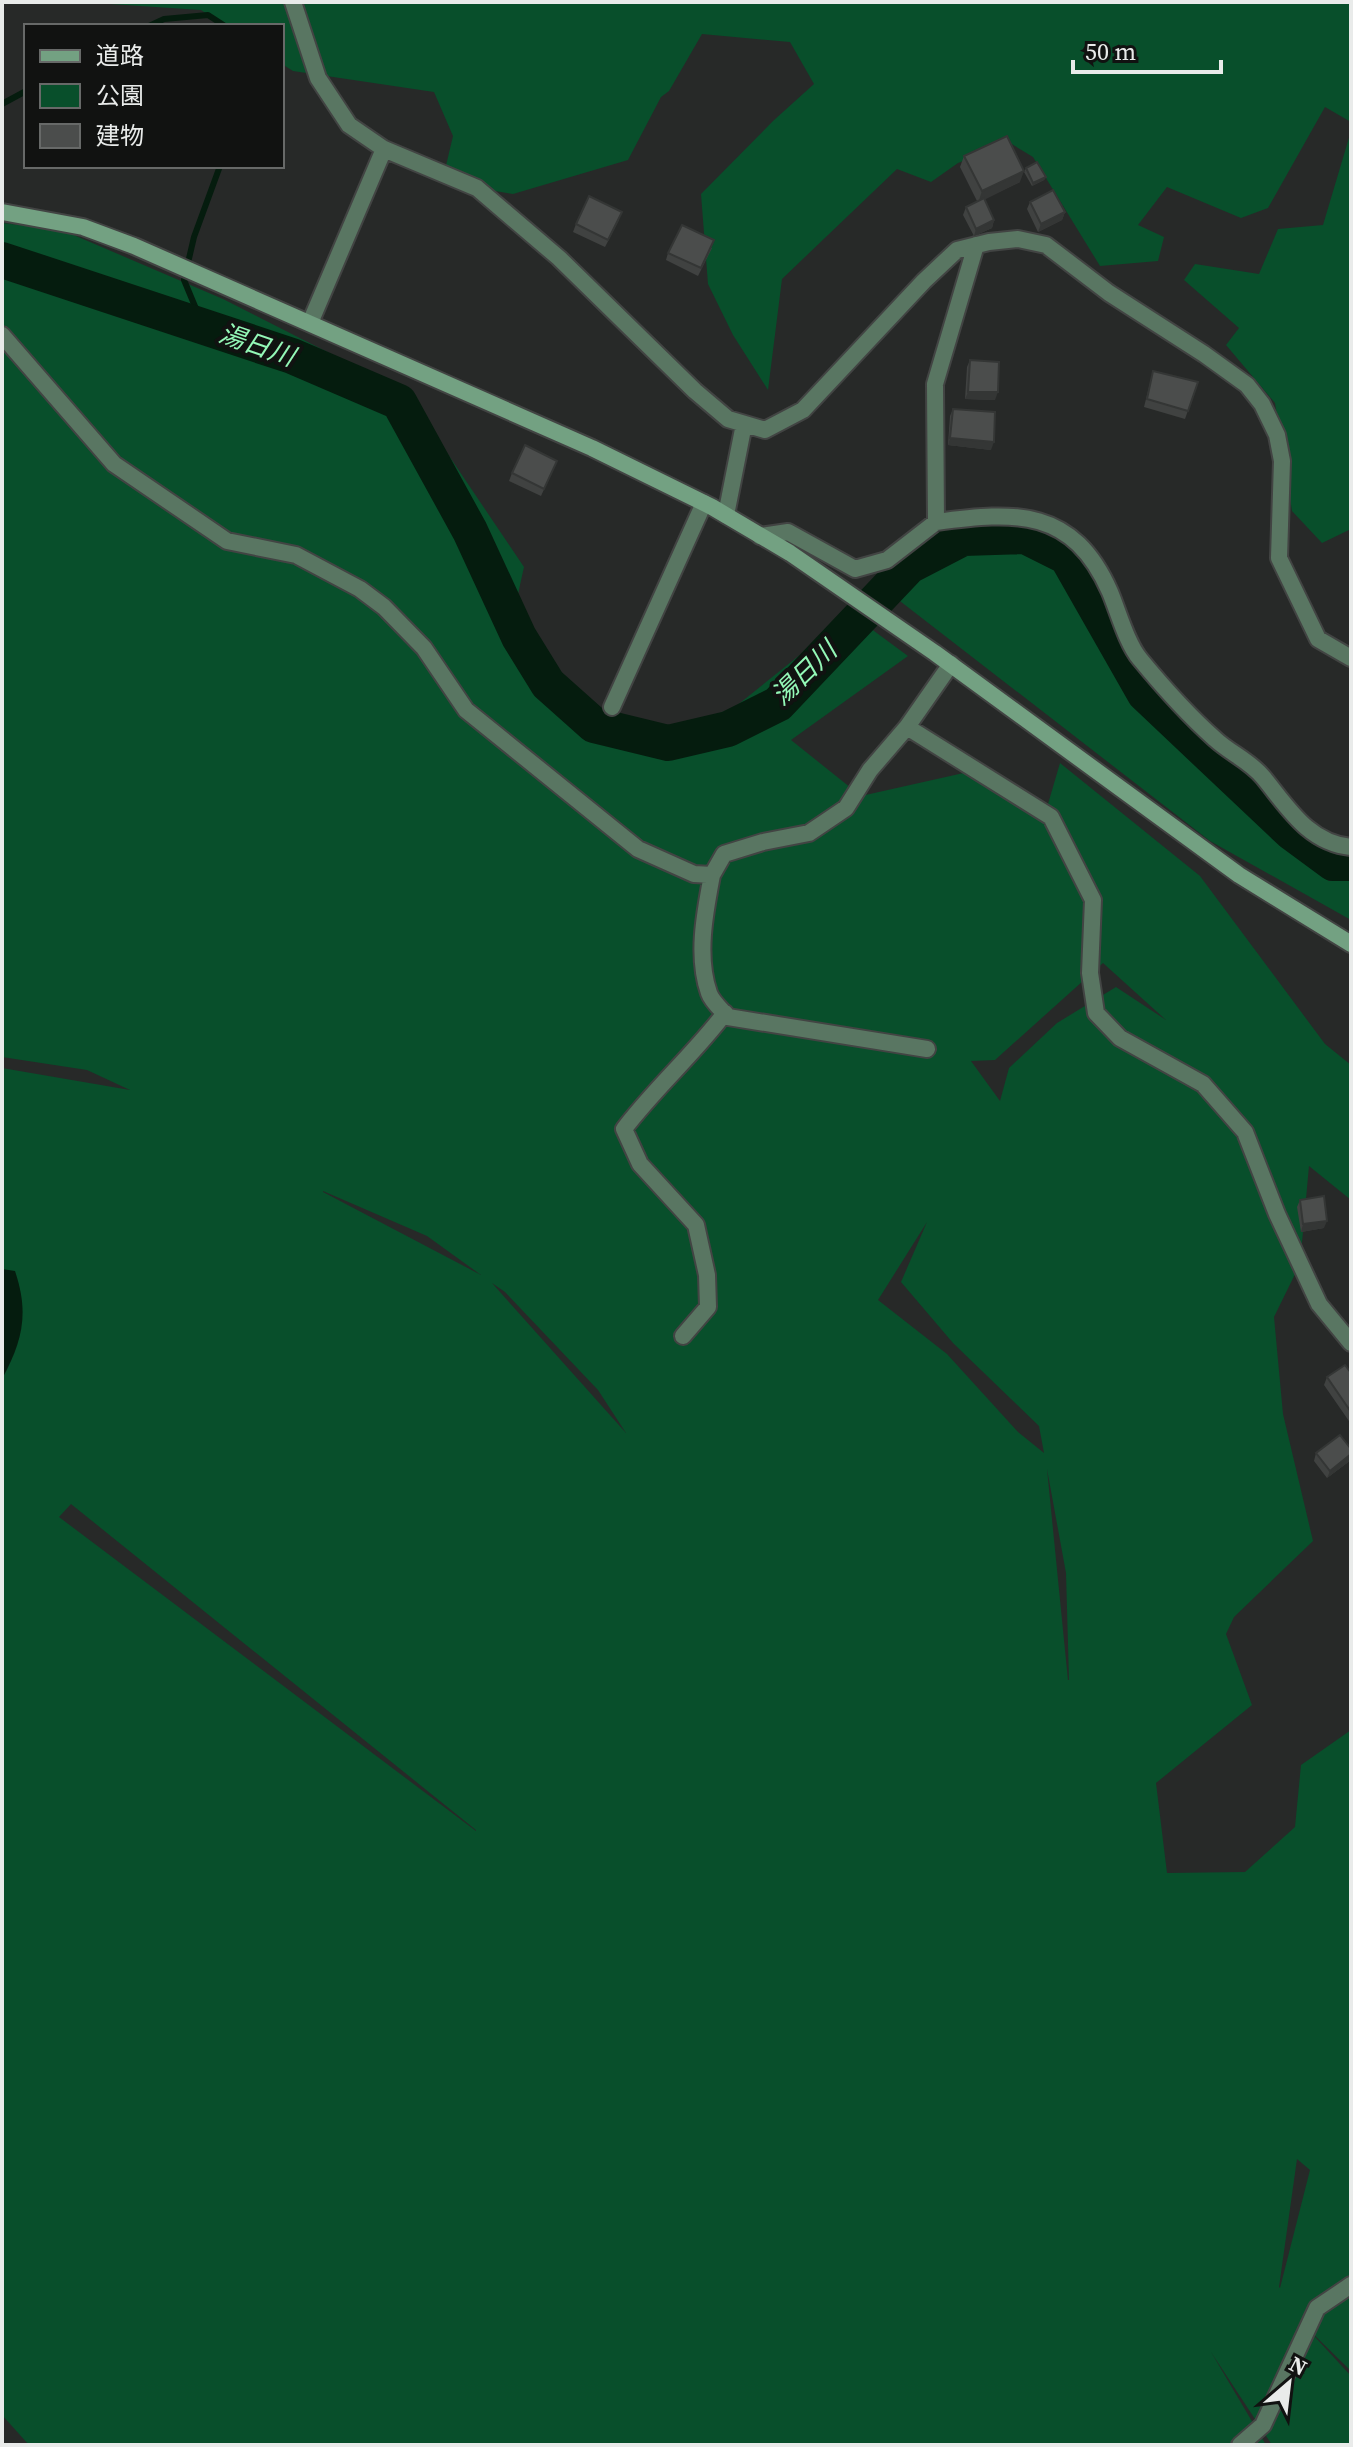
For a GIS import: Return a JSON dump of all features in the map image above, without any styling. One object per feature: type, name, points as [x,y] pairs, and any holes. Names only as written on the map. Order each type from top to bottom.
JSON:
[{"type":"street","points":[[293,2],[318,78],[349,125],[384,149],[477,188],[559,258],[695,391],[728,419],[765,430],[803,410],[957,250],[1018,239],[1046,245],[1109,293],[1247,385],[1262,404],[1277,435],[1282,461],[1279,558],[1318,639],[1351,658]]},
{"type":"street","points":[[310,323],[384,149]]},
{"type":"street","points":[[2,212],[83,227],[134,246],[592,448],[704,503],[790,553],[951,664],[1239,875],[1351,944]]},
{"type":"street","points":[[936,522],[935,384],[976,245]]},
{"type":"street","points":[[2,335],[114,464],[227,541],[296,555],[360,589],[384,607],[424,648],[466,710],[638,849],[694,874],[712,875]]},
{"type":"street","points":[[726,515],[744,424]]},
{"type":"street","points":[[612,707],[704,503]]},
{"type":"street","points":[[760,536],[788,532],[855,569],[887,560],[936,522],[982,516],[1023,516],[1053,525],[1079,544],[1103,577],[1136,655],[1162,684],[1217,741],[1262,775],[1298,822],[1323,838],[1351,847]]},
{"type":"street","points":[[927,1049],[728,1017],[710,995],[703,962],[704,917],[712,875],[724,854],[809,833],[846,808],[870,770],[907,727],[951,664]]},
{"type":"street","points":[[907,727],[1051,817],[1093,900],[1090,973],[1096,1013],[1120,1038],[1203,1084],[1245,1132],[1277,1214],[1319,1304],[1351,1343]]},
{"type":"street","points":[[683,1336],[708,1307],[707,1275],[696,1225],[640,1164],[624,1129],[725,1013]]},
{"type":"street","points":[[1240,2445],[1263,2425],[1317,2308],[1351,2285]]},
{"type":"green space","points":[[1351,2],[1351,122],[1325,107],[1268,208],[1241,218],[1167,187],[1138,225],[1164,237],[1158,261],[1100,266],[1033,157],[1010,143],[958,163],[931,182],[897,169],[782,279],[768,390],[733,335],[708,284],[701,194],[814,84],[790,42],[702,34],[669,91],[661,97],[628,160],[513,194],[477,188],[444,174],[453,136],[434,92],[293,71],[284,65],[284,24],[222,24],[201,10],[95,3]]},
{"type":"green space","points":[[1351,131],[1351,529],[1322,543],[1292,511],[1275,403],[1226,345],[1239,328],[1184,280],[1195,264],[1259,274],[1278,229],[1323,225]]},
{"type":"green space","points":[[2,223],[62,230],[223,299],[406,392],[524,567],[514,612],[594,725],[653,739],[735,707],[851,614],[908,656],[791,740],[861,796],[977,770],[1048,804],[1060,763],[1200,876],[1325,1044],[1351,1065],[1351,1200],[1309,1166],[1300,1264],[1274,1317],[1283,1414],[1313,1541],[1234,1617],[1226,1634],[1252,1705],[1156,1783],[1167,1873],[1245,1872],[1295,1827],[1301,1765],[1351,1730],[1351,2371],[1304,2325],[1351,2376],[1351,2445],[1272,2445],[1211,2352],[1266,2445],[29,2445],[2,2415],[2,1068],[130,1090],[87,1070],[2,1057]],"holes":[[[1103,963],[1166,1020],[1116,987],[1057,1023],[1009,1068],[1000,1101],[971,1061],[995,1060]],[[323,1191],[427,1236],[481,1275],[323,1192]],[[927,1222],[901,1282],[953,1343],[1039,1426],[1044,1453],[1018,1432],[947,1354],[878,1300]],[[492,1283],[505,1292],[598,1390],[626,1433]],[[1047,1469],[1066,1573],[1068,1680]],[[71,1504],[476,1831],[59,1517]],[[1297,2159],[1310,2170],[1279,2287]]]},
{"type":"green space","points":[[1004,545],[1064,565],[1090,621],[1146,707],[1275,839],[1329,881],[1351,880],[1351,920],[1210,841],[896,598],[947,559]]},
{"type":"shaded area","points":[[2,1269],[15,1271],[23,1313],[15,1352],[2,1379]]},
{"type":"building","points":[[1007,136],[1024,171],[982,191],[964,156]]},
{"type":"building","points":[[1037,162],[1046,177],[1033,183],[1026,168]]},
{"type":"building","points":[[1053,190],[1065,212],[1041,224],[1030,202]]},
{"type":"building","points":[[589,196],[622,212],[608,240],[576,224]]},
{"type":"building","points":[[984,198],[994,220],[976,229],[966,207]]},
{"type":"building","points":[[682,225],[714,240],[701,268],[668,253]]},
{"type":"building","points":[[970,360],[999,362],[998,392],[968,392]]},
{"type":"building","points":[[1153,371],[1198,382],[1188,411],[1147,399]]},
{"type":"building","points":[[953,409],[995,412],[994,442],[950,438]]},
{"type":"building","points":[[525,445],[557,461],[544,489],[512,473]]},
{"type":"building","points":[[1324,1196],[1327,1221],[1303,1224],[1300,1200]]},
{"type":"building","points":[[1345,1365],[1351,1373],[1351,1412],[1327,1377]]},
{"type":"building","points":[[1340,1435],[1351,1449],[1351,1454],[1330,1471],[1316,1453]]},
{"type":"waterway","points":[[153,24],[164,19],[208,15],[222,24]]},
{"type":"waterway","points":[[2,104],[24,92]]},
{"type":"waterway","points":[[219,168],[194,237],[184,280],[199,316],[292,356]]},
{"type":"waterway","name":"湯日川","points":[[2,260],[292,356],[399,402],[470,531],[519,637],[548,684],[594,725],[668,743],[728,729],[778,704],[909,566],[963,538],[1025,536],[1067,557],[1145,694],[1291,832],[1333,863],[1351,863]]}]
